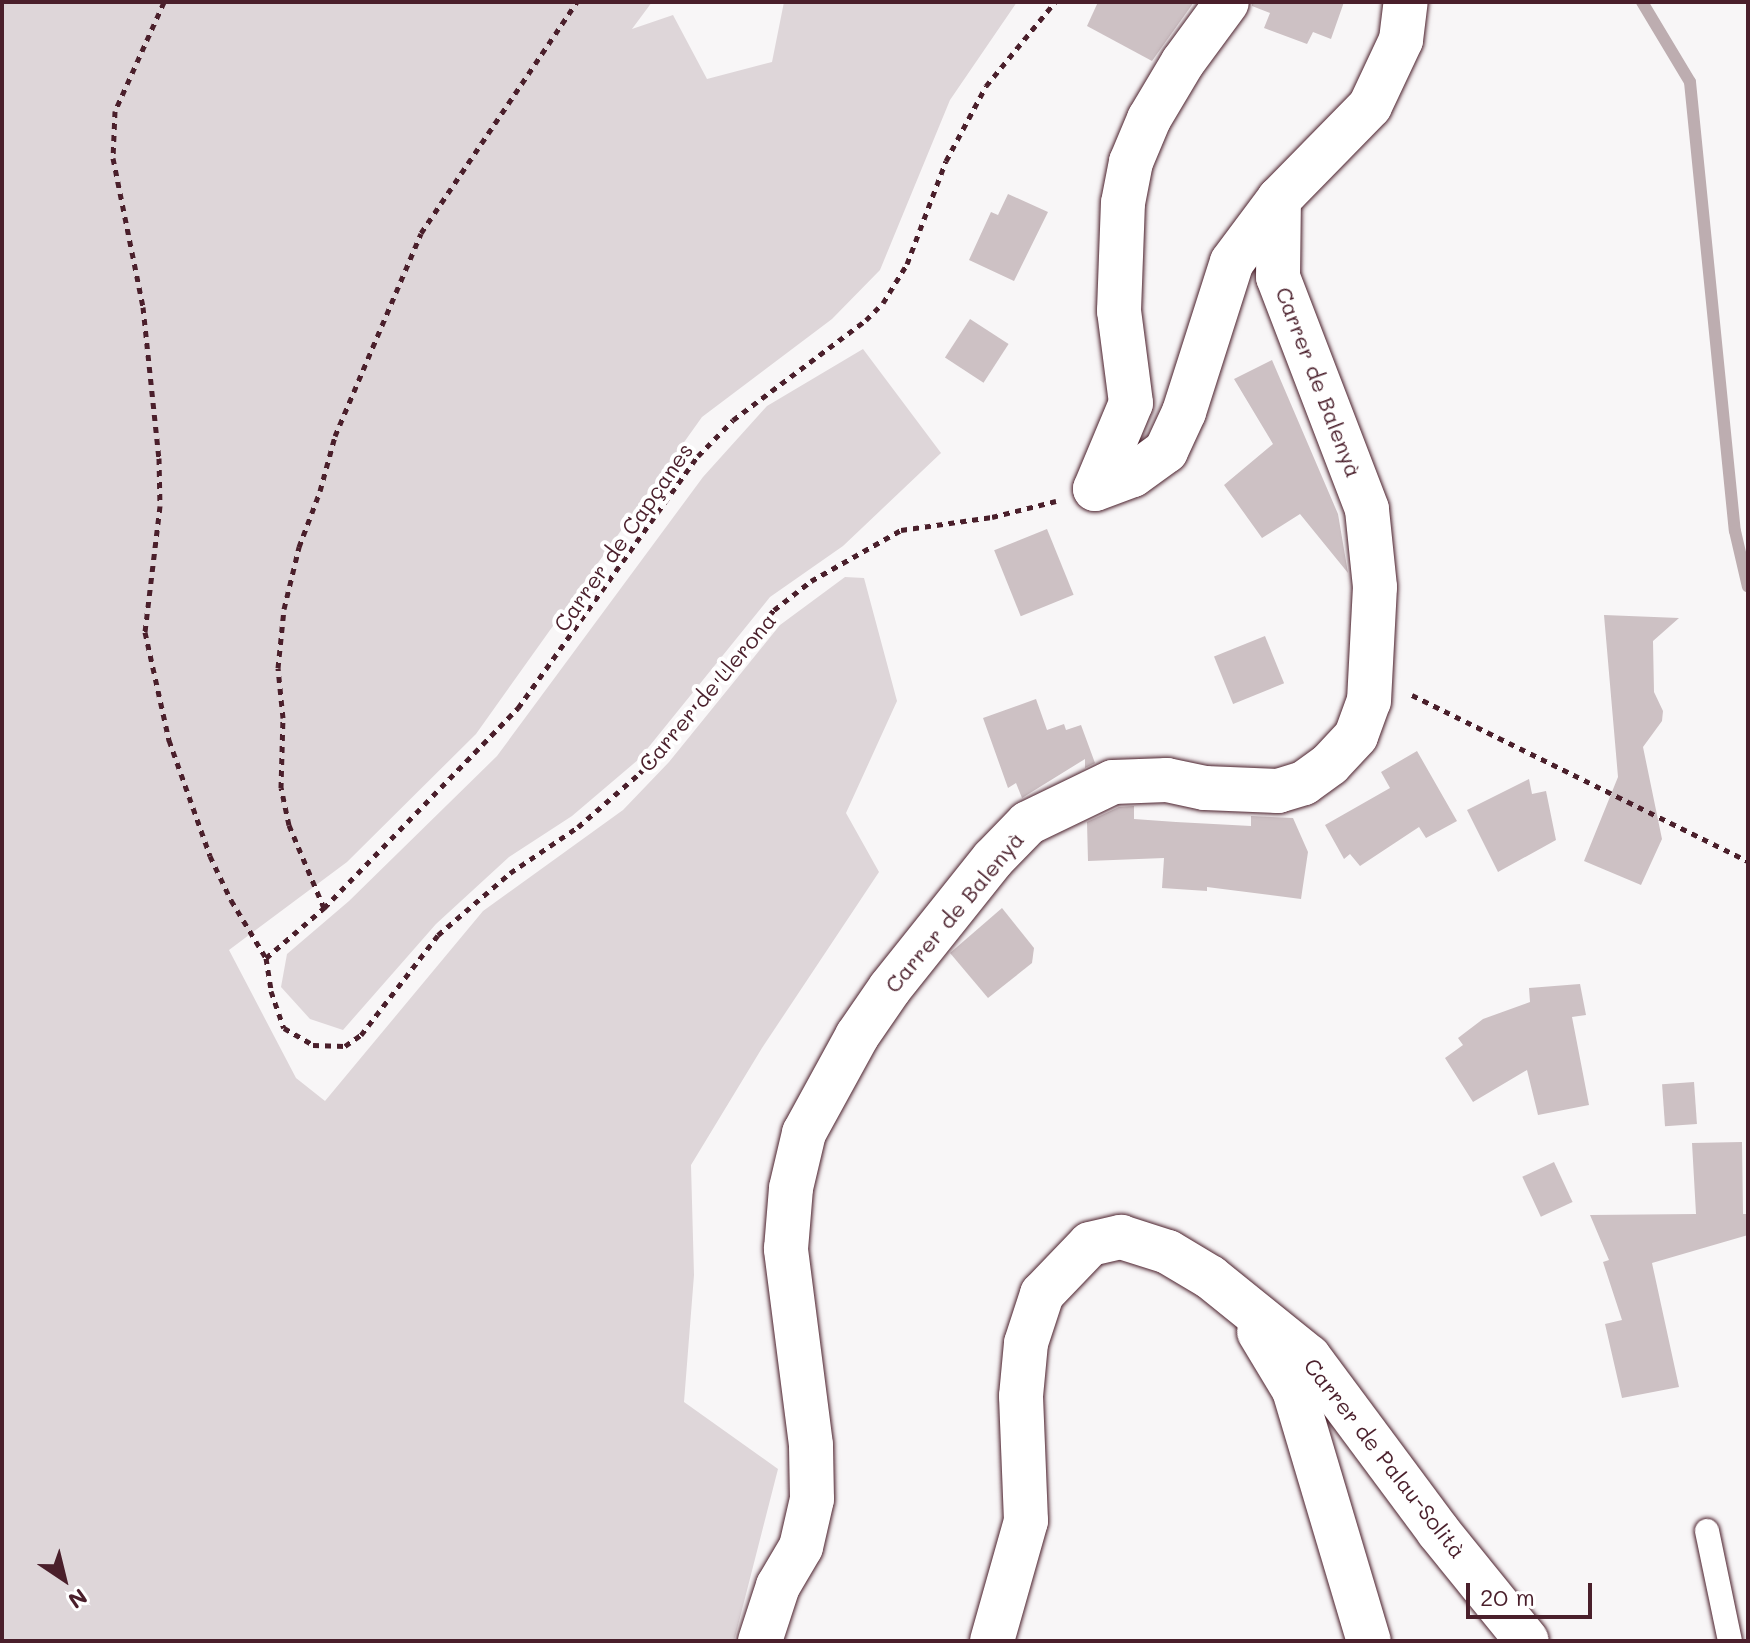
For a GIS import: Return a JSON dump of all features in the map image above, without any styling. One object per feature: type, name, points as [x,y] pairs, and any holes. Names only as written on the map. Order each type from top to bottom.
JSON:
[{"type":"street","points":[[1095,489],[1131,403],[1119,311],[1123,203],[1131,162],[1149,119],[1183,62],[1227,2]]},
{"type":"street","points":[[1095,489],[1133,475],[1166,451],[1184,412],[1232,262],[1279,199],[1370,106],[1401,40],[1406,2]]},
{"type":"street","name":"Carrer de Balenyà","points":[[760,1641],[778,1586],[801,1547],[812,1499],[811,1445],[786,1249],[791,1188],[804,1133],[857,1036],[890,988],[993,859],[1028,823],[1113,782],[1167,780],[1205,788],[1278,791],[1304,783],[1330,764],[1356,736],[1369,701],[1375,587],[1367,509],[1278,277],[1279,199]]},
{"type":"street","name":"Carrer de Palau-Solità","points":[[992,1641],[1026,1521],[1021,1396],[1026,1343],[1042,1294],[1090,1244],[1121,1237],[1168,1252],[1210,1277],[1309,1357],[1438,1531],[1527,1641]]},
{"type":"street","points":[[1243,1306],[1294,1390],[1369,1641]]},
{"type":"lane","points":[[1707,1531],[1730,1641]]},
{"type":"path","points":[[164,2],[115,111],[113,158],[143,307],[159,458],[160,506],[145,632],[169,740],[210,856],[231,900],[266,958]]},
{"type":"path","points":[[324,908],[289,825],[281,788],[283,718],[278,668],[284,609],[299,547],[320,491],[335,436],[421,233],[577,2]]},
{"type":"path","name":"Carrer de Capçanes","points":[[266,958],[324,908],[518,708],[574,635],[669,492],[698,456],[733,420],[866,320],[883,303],[907,264],[946,161],[986,86],[1055,2]]},
{"type":"path","name":"Carrer de Llerona","points":[[266,958],[271,991],[284,1028],[313,1045],[345,1046],[361,1035],[438,935],[510,873],[578,827],[640,773],[774,610],[811,581],[901,530],[992,517],[1095,489]]},
{"type":"path","points":[[1371,675],[1748,861]]},
{"type":"shaded area","points":[[2,2],[652,2],[632,29],[673,15],[707,79],[772,62],[784,2],[1017,2],[950,100],[880,270],[832,319],[702,417],[476,734],[347,862],[229,950],[296,1078],[325,1101],[483,911],[623,810],[669,762],[780,625],[845,577],[864,578],[897,701],[846,813],[879,872],[762,1048],[691,1165],[694,1275],[684,1402],[778,1469],[734,1641],[2,1641]]},
{"type":"shaded area","points":[[863,349],[941,453],[843,546],[770,597],[639,759],[572,816],[509,857],[436,924],[343,1030],[310,1019],[281,987],[287,954],[349,901],[497,756],[703,477],[767,406]]},
{"type":"building","points":[[1098,2],[1194,2],[1152,61],[1087,26]]},
{"type":"building","points":[[1252,2],[1344,2],[1331,39],[1313,32],[1307,44],[1264,28],[1270,13],[1252,6]]},
{"type":"building","points":[[1008,194],[1048,212],[1014,281],[969,260],[991,212],[998,215]]},
{"type":"building","points":[[970,319],[1009,344],[984,383],[945,358]]},
{"type":"building","points":[[1272,360],[1338,514],[1348,573],[1300,514],[1262,538],[1224,485],[1273,444],[1234,379]]},
{"type":"building","points":[[1047,529],[1074,595],[1021,616],[994,550]]},
{"type":"building","points":[[1604,615],[1679,618],[1653,641],[1654,692],[1663,711],[1662,721],[1643,747],[1662,839],[1641,885],[1584,861],[1618,777]]},
{"type":"building","points":[[1265,636],[1284,683],[1233,704],[1214,657]]},
{"type":"building","points":[[1036,699],[1047,730],[1064,724],[1066,730],[1081,725],[1095,763],[1085,768],[1085,759],[1022,798],[1016,783],[1008,788],[983,718]]},
{"type":"building","points":[[1417,751],[1457,821],[1426,838],[1419,827],[1360,866],[1350,854],[1344,859],[1325,825],[1390,788],[1381,772]]},
{"type":"building","points":[[1529,779],[1532,794],[1546,791],[1556,840],[1498,872],[1467,810]]},
{"type":"building","points":[[1134,806],[1134,819],[1251,826],[1251,816],[1293,818],[1308,852],[1301,899],[1207,887],[1207,891],[1162,888],[1164,858],[1088,861],[1087,822],[1119,807]]},
{"type":"building","points":[[1002,908],[1034,948],[1032,963],[988,998],[950,953]]},
{"type":"building","points":[[1580,984],[1586,1015],[1572,1017],[1589,1105],[1538,1115],[1527,1070],[1473,1102],[1445,1058],[1463,1045],[1458,1038],[1483,1019],[1530,1002],[1529,988]]},
{"type":"building","points":[[1694,1082],[1697,1124],[1665,1126],[1662,1084]]},
{"type":"building","points":[[1742,1142],[1743,1214],[1748,1214],[1748,1235],[1652,1263],[1679,1387],[1622,1398],[1605,1324],[1622,1320],[1603,1262],[1609,1260],[1590,1215],[1696,1214],[1692,1143]]},
{"type":"building","points":[[1554,1162],[1573,1202],[1541,1217],[1522,1177]]},
{"type":"waterway","points":[[1642,2],[1690,82],[1735,531],[1748,587]]}]
